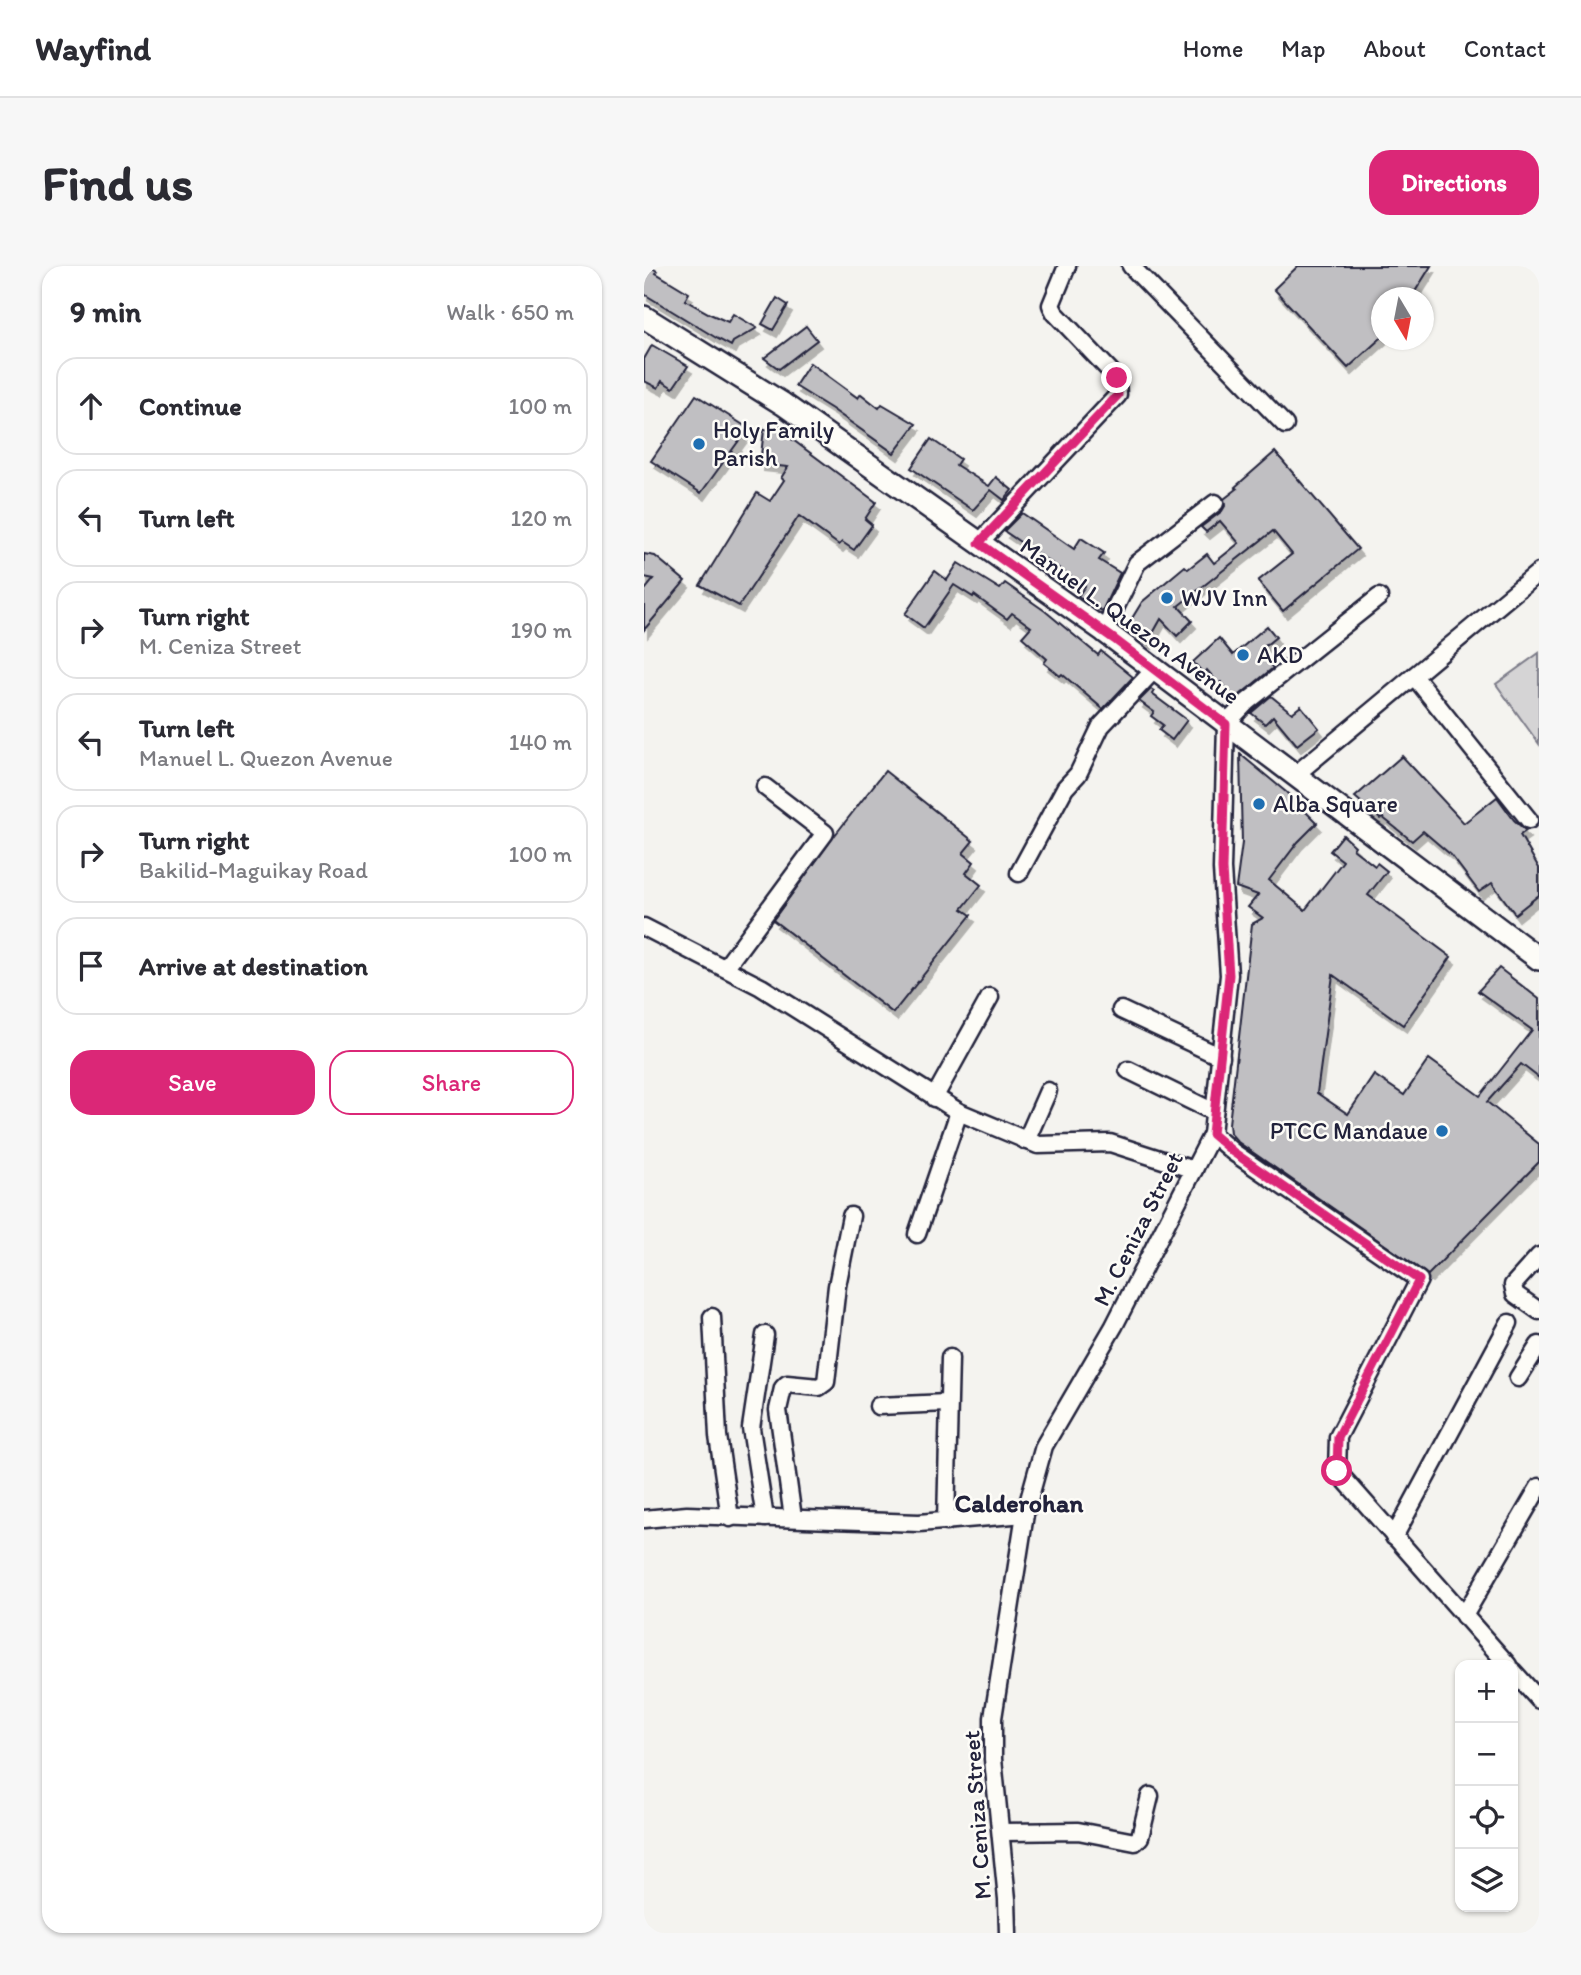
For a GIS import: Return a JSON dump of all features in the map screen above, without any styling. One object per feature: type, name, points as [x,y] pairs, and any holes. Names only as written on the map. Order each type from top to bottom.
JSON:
[{"type":"main road","name":"Manuel L. Quezon Avenue","points":[[644,317],[783,404],[1104,631],[1539,959]]},
{"type":"street","points":[[979,543],[1118,395],[1117,378],[1055,313],[1051,304],[1067,266]]},
{"type":"street","points":[[1131,266],[1286,425]]},
{"type":"street","points":[[1104,631],[1137,563],[1215,503]]},
{"type":"street","points":[[1296,775],[1539,572]]},
{"type":"street","points":[[1226,724],[1247,702],[1379,597]]},
{"type":"street","points":[[1019,873],[1065,788],[1078,774],[1101,726],[1155,669]]},
{"type":"street","points":[[1414,676],[1529,820]]},
{"type":"street","name":"M. Ceniza Street","points":[[1008,1933],[993,1759],[993,1718],[1025,1514],[1044,1446],[1114,1326],[1212,1134],[1229,975],[1222,869],[1226,724]]},
{"type":"street","points":[[725,968],[825,833],[765,787]]},
{"type":"street","points":[[644,927],[761,988],[959,1112],[1038,1145],[1110,1143],[1194,1170]]},
{"type":"street","points":[[934,1098],[990,998]]},
{"type":"street","points":[[1121,1010],[1221,1057]]},
{"type":"street","points":[[1128,1070],[1214,1112]]},
{"type":"street","points":[[1026,1141],[1048,1091]]},
{"type":"street","points":[[916,1234],[959,1112]]},
{"type":"street","points":[[1212,1134],[1233,1152],[1419,1280],[1338,1437],[1337,1471],[1504,1660]]},
{"type":"street","points":[[793,1518],[778,1409],[783,1388],[787,1384],[819,1387],[826,1382],[837,1286],[851,1216]]},
{"type":"street","points":[[1539,1256],[1513,1285],[1515,1294],[1539,1311]]},
{"type":"street","points":[[712,1317],[718,1436],[730,1518]]},
{"type":"street","points":[[1394,1537],[1509,1323]]},
{"type":"street","points":[[765,1335],[751,1428],[765,1518]]},
{"type":"street","points":[[1518,1378],[1539,1345]]},
{"type":"street","points":[[946,1522],[950,1358]]},
{"type":"street","points":[[878,1406],[947,1403]]},
{"type":"street","points":[[1464,1616],[1539,1487]]},
{"type":"street","points":[[644,1519],[687,1515],[919,1524],[1025,1514]]},
{"type":"street","points":[[1518,1677],[1539,1700]]},
{"type":"street","points":[[1001,1832],[1078,1831],[1135,1842],[1140,1837],[1150,1796]]},
{"type":"shaded area","points":[[1539,653],[1539,744],[1496,684]]},
{"type":"building","points":[[644,266],[649,266],[689,293],[685,300],[710,314],[728,322],[733,314],[757,328],[733,342],[731,346],[718,339],[644,294]]},
{"type":"building","points":[[1298,266],[1431,266],[1418,287],[1371,287],[1371,347],[1348,368],[1274,289]]},
{"type":"building","points":[[777,298],[788,305],[773,330],[762,324]]},
{"type":"building","points":[[806,326],[817,340],[779,369],[764,358]]},
{"type":"building","points":[[652,345],[688,366],[673,388],[662,381],[658,388],[644,381],[644,359]]},
{"type":"building","points":[[810,363],[858,398],[861,394],[879,408],[882,404],[916,424],[894,453],[795,386]]},
{"type":"building","name":"Holy Family Parish","points":[[696,395],[748,428],[701,493],[651,461]]},
{"type":"building","points":[[776,422],[788,430],[785,434],[876,502],[865,519],[872,525],[854,550],[842,542],[839,545],[799,516],[739,606],[700,585],[757,493],[770,501],[784,480],[781,478],[788,467],[760,464],[764,429],[771,430]]},
{"type":"building","points":[[931,439],[960,459],[956,465],[989,486],[996,477],[1012,490],[1004,500],[991,490],[973,510],[911,468]]},
{"type":"building","points":[[1275,452],[1358,549],[1283,611],[1258,581],[1292,554],[1273,531],[1178,606],[1192,621],[1177,636],[1161,619],[1148,642],[1126,628],[1142,602],[1185,566],[1188,569],[1207,554],[1214,563],[1239,543],[1220,521],[1206,532],[1201,527],[1222,511],[1225,506],[1224,499],[1237,489],[1235,487]]},
{"type":"building","points":[[1022,513],[1074,549],[1081,538],[1104,553],[1099,560],[1120,573],[1102,611],[1078,596],[1085,586],[1004,531]]},
{"type":"building","points":[[644,554],[655,556],[685,581],[644,630],[644,591],[654,579],[644,577]]},
{"type":"building","points":[[958,563],[1000,589],[1005,583],[1045,611],[1098,655],[1101,651],[1133,677],[1103,709],[1062,674],[1060,676],[1044,663],[1047,659],[1022,637],[1031,627],[1012,613],[1007,619],[974,595],[973,597],[954,585],[924,628],[905,614],[935,571],[947,580]]},
{"type":"building","points":[[1267,626],[1276,637],[1259,651],[1273,668],[1235,699],[1221,682],[1219,684],[1207,670],[1204,674],[1193,662],[1219,638],[1233,655]]},
{"type":"building","points":[[1151,689],[1154,691],[1152,694],[1187,720],[1172,740],[1159,730],[1163,725],[1151,716],[1154,712],[1139,701]]},
{"type":"building","points":[[1271,696],[1292,713],[1301,706],[1319,728],[1297,745],[1273,716],[1265,724],[1251,713]]},
{"type":"building","points":[[1240,754],[1286,792],[1317,823],[1298,842],[1269,880],[1305,910],[1343,861],[1330,851],[1343,835],[1355,846],[1353,849],[1375,866],[1377,863],[1387,871],[1368,895],[1451,957],[1403,1025],[1333,975],[1317,1093],[1348,1114],[1374,1075],[1404,1095],[1429,1059],[1480,1096],[1532,1030],[1478,991],[1499,968],[1539,999],[1539,1078],[1521,1064],[1487,1102],[1539,1144],[1539,1162],[1428,1275],[1238,1142],[1230,1133],[1252,924],[1263,918],[1248,907],[1258,895],[1236,887],[1242,843]]},
{"type":"building","points":[[1402,756],[1464,823],[1497,797],[1526,831],[1520,835],[1539,868],[1539,895],[1515,914],[1492,883],[1479,892],[1451,855],[1423,831],[1412,841],[1382,817],[1380,819],[1355,797]]},
{"type":"building","points":[[885,771],[973,841],[963,853],[974,862],[966,873],[981,885],[962,909],[971,915],[893,1013],[773,920]]},
{"type":"place","name":"Holy Family Parish","points":[[699,444]]},
{"type":"place","name":"WJV Inn","points":[[1167,598]]},
{"type":"place","name":"AKD","points":[[1243,655]]},
{"type":"place","name":"Alba Square","points":[[1259,804]]},
{"type":"place","name":"PTCC Mandaue","points":[[1442,1131]]},
{"type":"district","name":"Calderohan","points":[[1019,1503]]},
{"type":"route","points":[[1117,378],[1118,395],[979,543],[1114,639],[1226,724],[1222,869],[1229,975],[1212,1134],[1233,1152],[1419,1280],[1338,1437],[1337,1471]]}]
